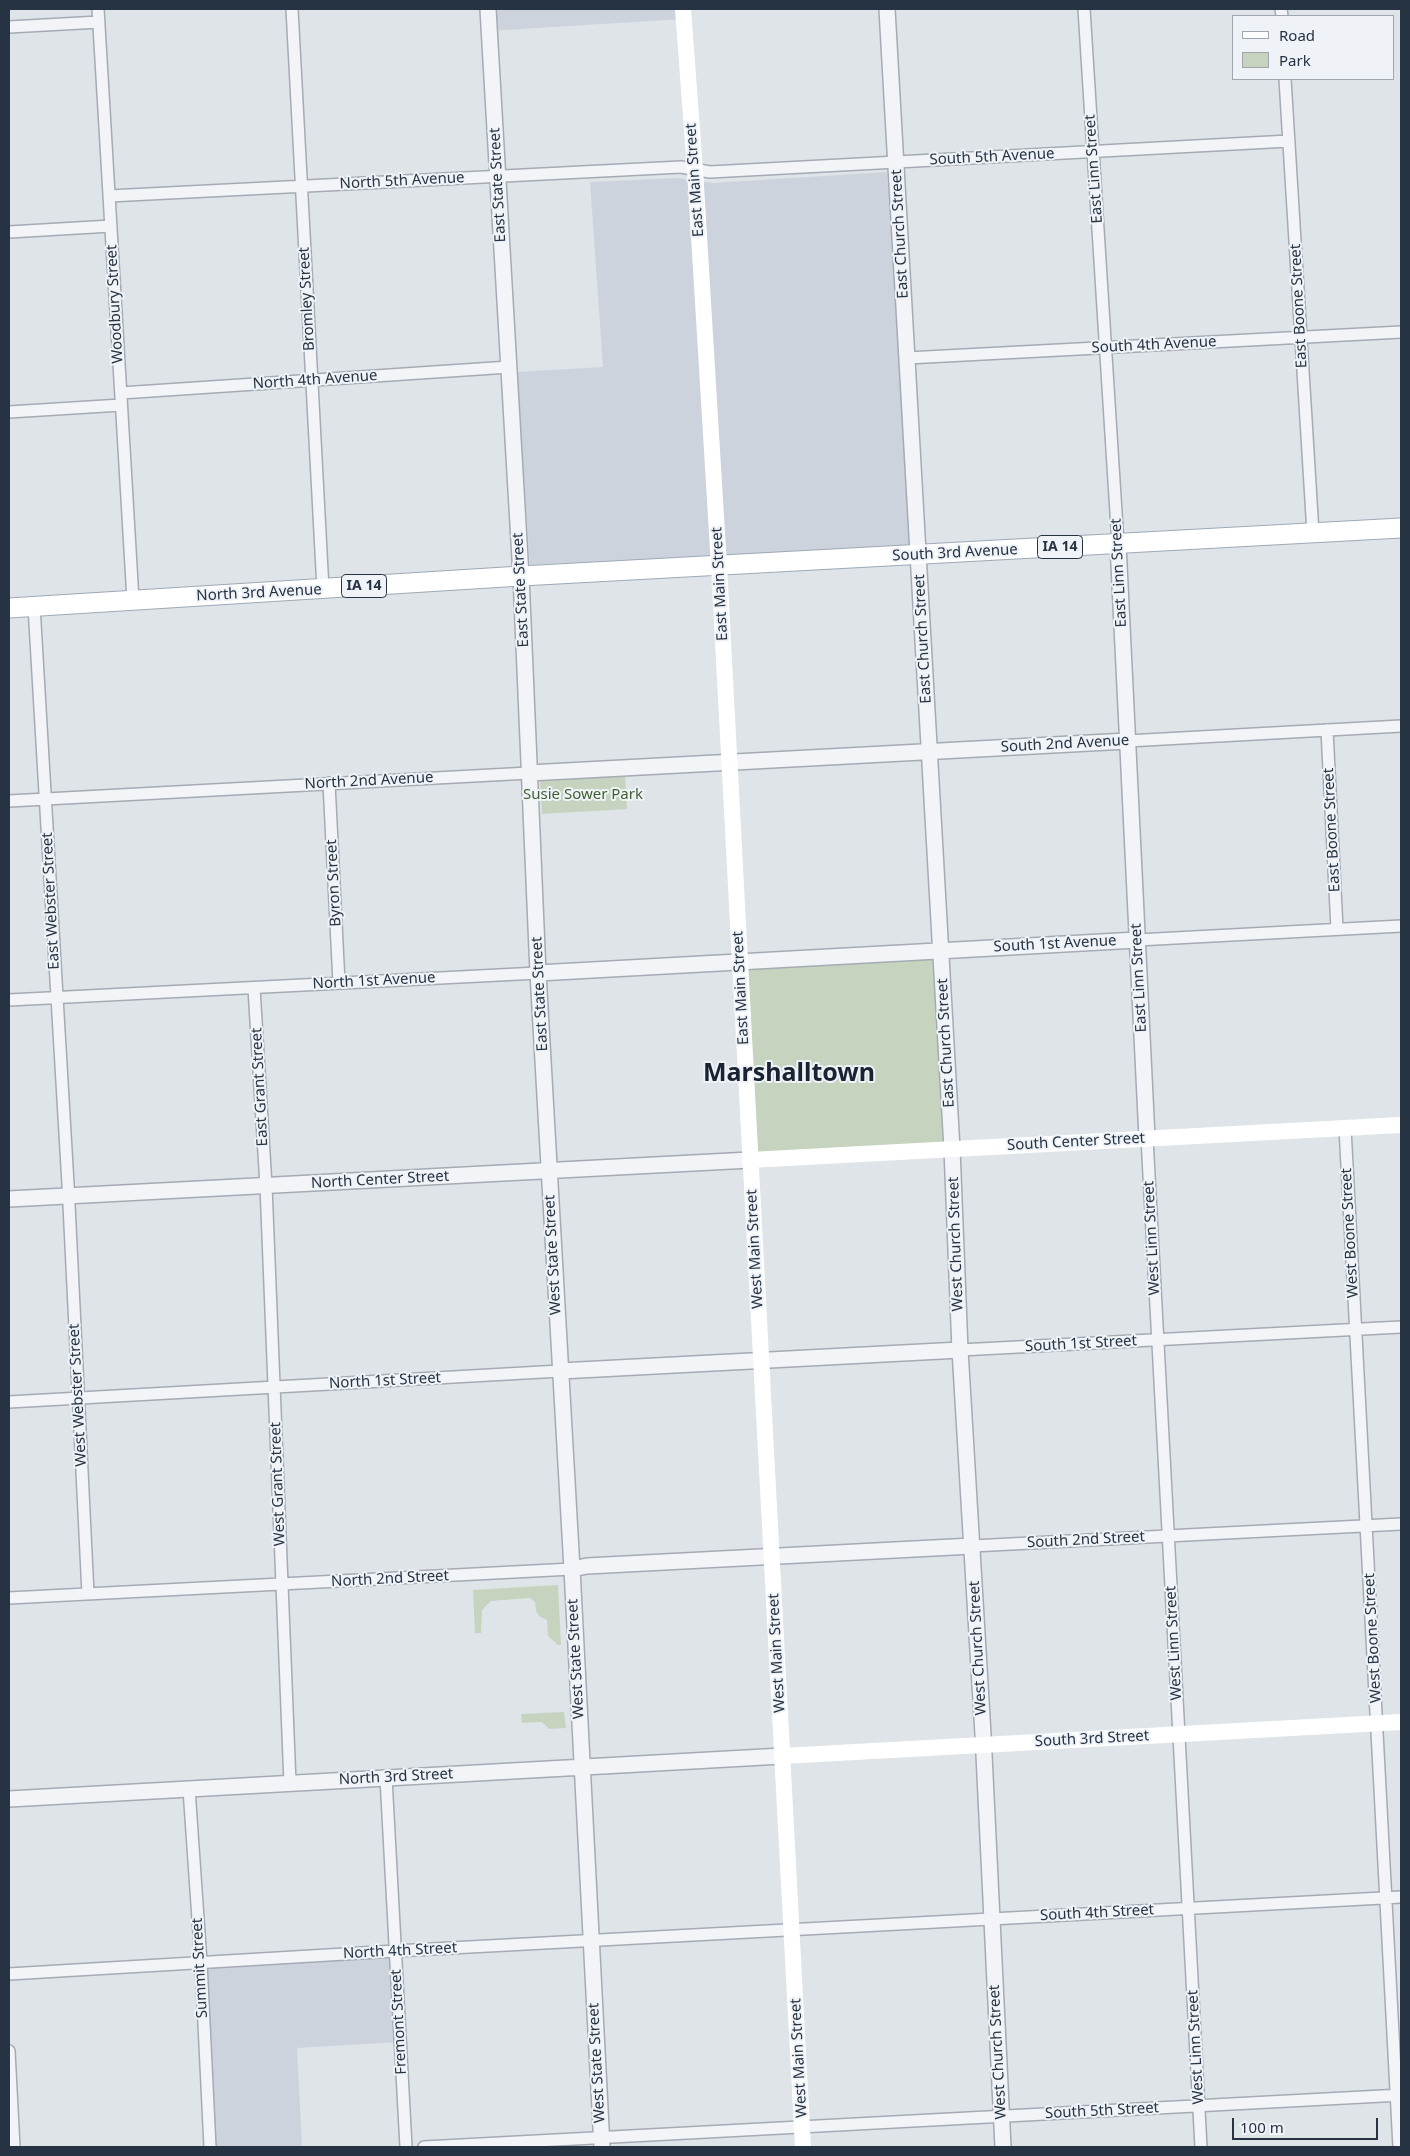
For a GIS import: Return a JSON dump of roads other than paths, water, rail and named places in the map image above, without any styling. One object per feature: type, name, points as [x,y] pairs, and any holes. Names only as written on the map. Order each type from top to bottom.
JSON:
[{"type":"main road","name":"East Main Street","points":[[683,9],[696,170],[750,1160]]},
{"type":"main road","name":"South 3rd Avenue","points":[[719,566],[1401,528]]},
{"type":"main road","name":"North 3rd Avenue","points":[[9,608],[521,576],[719,566]]},
{"type":"main road","name":"South Center Street","points":[[750,1160],[1394,1126]]},
{"type":"main road","name":"West Main Street","points":[[750,1160],[803,2147]]},
{"type":"main road","name":"South 3rd Street","points":[[782,1756],[1401,1722]]},
{"type":"street","name":"Woodbury Street","points":[[98,9],[133,600]]},
{"type":"street","name":"Bromley Street","points":[[292,9],[323,589]]},
{"type":"street","name":"East State Street","points":[[488,9],[521,576],[538,973],[549,1171]]},
{"type":"street","name":"East Church Street","points":[[887,9],[952,1149]]},
{"type":"street","name":"East Linn Street","points":[[1084,9],[1118,544],[1147,1138]]},
{"type":"street","points":[[9,27],[99,22]]},
{"type":"street","name":"East Boone Street","points":[[1285,80],[1313,533]]},
{"type":"street","name":"South 5th Avenue","points":[[696,170],[710,172],[1289,141]]},
{"type":"street","name":"North 5th Avenue","points":[[109,196],[681,167],[696,170]]},
{"type":"street","points":[[9,232],[111,226]]},
{"type":"street","name":"South 4th Avenue","points":[[907,358],[1401,332]]},
{"type":"street","name":"North 4th Avenue","points":[[120,393],[509,367]]},
{"type":"street","points":[[9,412],[121,405]]},
{"type":"street","name":"East Webster Street","points":[[34,606],[68,1195]]},
{"type":"street","name":"South 2nd Avenue","points":[[729,762],[1401,726]]},
{"type":"street","name":"East Boone Street","points":[[1327,730],[1337,929]]},
{"type":"street","name":"North 2nd Avenue","points":[[9,800],[729,762]]},
{"type":"street","name":"Byron Street","points":[[329,783],[339,982]]},
{"type":"street","name":"South 1st Avenue","points":[[739,961],[1401,926]]},
{"type":"street","name":"North 1st Avenue","points":[[9,1000],[739,961]]},
{"type":"street","name":"East Grant Street","points":[[254,988],[266,1186]]},
{"type":"street","name":"West Boone Street","points":[[1344,1128],[1386,1898],[1399,2095],[1400,2147]]},
{"type":"street","name":"West Linn Street","points":[[1147,1138],[1201,2147]]},
{"type":"street","name":"West Church Street","points":[[952,1149],[960,1350],[983,1745],[1003,2147]]},
{"type":"street","name":"North Center Street","points":[[9,1199],[750,1160]]},
{"type":"street","name":"West State Street","points":[[549,1171],[602,2143]]},
{"type":"street","name":"West Grant Street","points":[[266,1186],[290,1783]]},
{"type":"street","name":"West Webster Street","points":[[68,1195],[88,1594]]},
{"type":"street","name":"South 1st Street","points":[[761,1361],[1401,1327]]},
{"type":"street","name":"North 1st Street","points":[[9,1402],[761,1361]]},
{"type":"street","name":"South 2nd Street","points":[[771,1557],[1401,1524]]},
{"type":"street","name":"North 2nd Street","points":[[9,1598],[771,1557]]},
{"type":"street","name":"North 3rd Street","points":[[9,1799],[782,1756]]},
{"type":"street","name":"Fremont Street","points":[[386,1778],[406,2147]]},
{"type":"street","name":"Summit Street","points":[[189,1789],[201,1962],[210,2147]]},
{"type":"street","name":"South 4th Street","points":[[792,1929],[1401,1897]]},
{"type":"street","name":"North 4th Street","points":[[9,1974],[792,1929]]},
{"type":"street","points":[[9,2051],[14,2147]]},
{"type":"street","name":"South 5th Street","points":[[424,2147],[602,2143],[802,2127],[1399,2095]]},
{"type":"district","name":"Marshalltown","points":[[789,1074]]},
{"type":"park label","name":"Susie Sower Park","points":[[583,795]]}]
